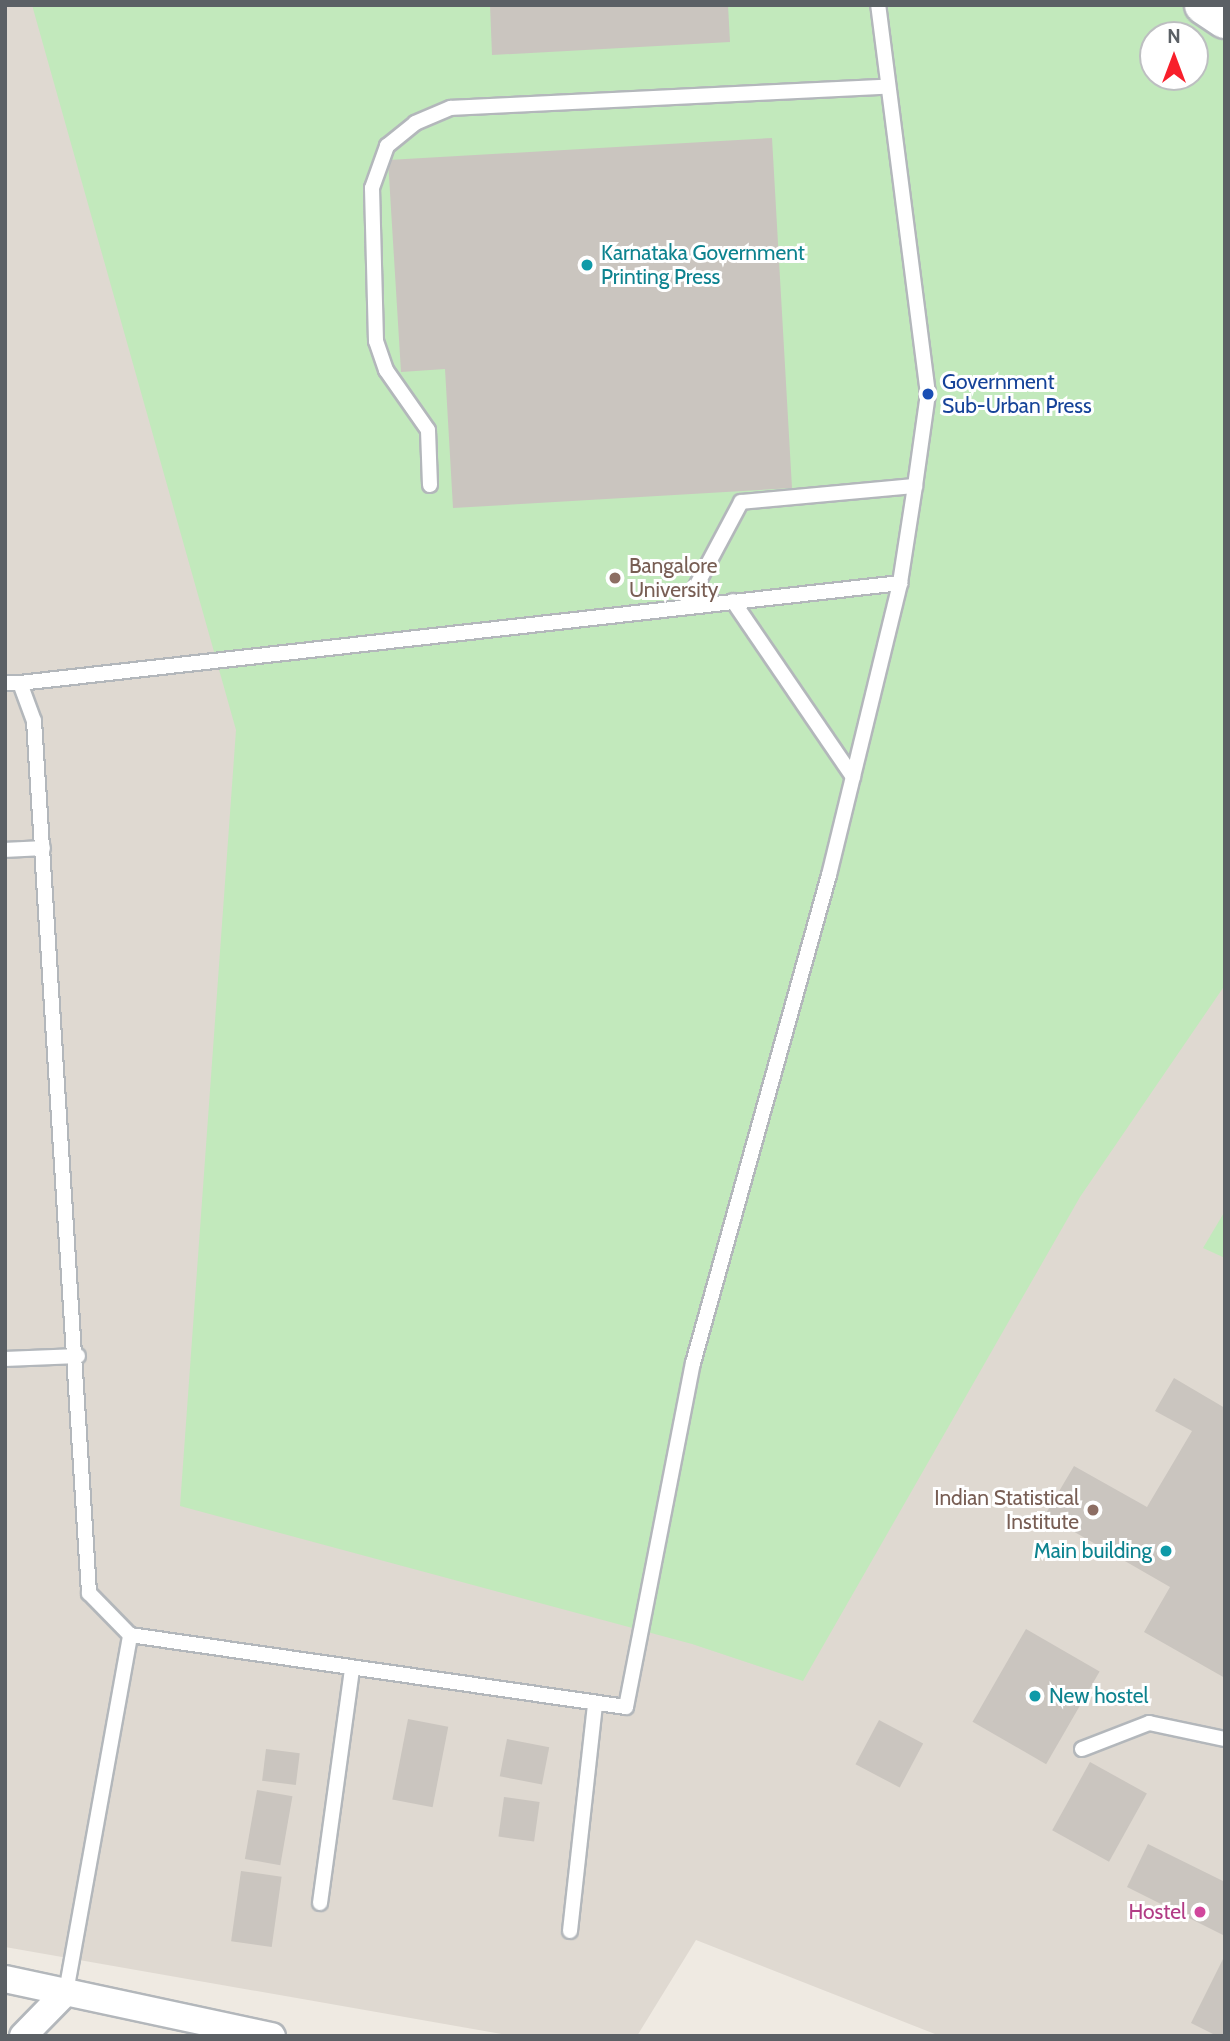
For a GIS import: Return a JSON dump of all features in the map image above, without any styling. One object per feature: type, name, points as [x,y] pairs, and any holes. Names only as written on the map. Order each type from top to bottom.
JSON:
[{"type":"street","points":[[1204,5],[1225,19]]},
{"type":"street","points":[[5,1979],[272,2036]]},
{"type":"street","points":[[23,2036],[66,1992]]},
{"type":"lane","points":[[877,5],[928,394],[915,486],[900,583],[853,777],[693,1363],[626,1707],[130,1635],[89,1593],[78,1356],[34,722],[12,683],[900,583]]},
{"type":"lane","points":[[430,485],[428,430],[386,370],[376,341],[372,188],[387,146],[415,123],[451,108],[887,87]]},
{"type":"lane","points":[[685,607],[741,502],[915,486]]},
{"type":"lane","points":[[733,601],[853,777]]},
{"type":"lane","points":[[5,850],[43,848]]},
{"type":"lane","points":[[5,1359],[78,1356]]},
{"type":"lane","points":[[66,1992],[130,1635]]},
{"type":"lane","points":[[320,1903],[352,1668]]},
{"type":"lane","points":[[570,1931],[595,1704]]},
{"type":"lane","points":[[1082,1749],[1149,1723],[1225,1739]]},
{"type":"shaded area","name":"Bangalore University","points":[[5,5],[1225,5],[1225,2036],[940,2036],[696,1940],[637,2036],[513,2036],[5,1947]]},
{"type":"green space","name":"Bangalore University","points":[[32,5],[1225,5],[1225,985],[1080,1197],[803,1681],[692,1644],[180,1506],[236,730]]},
{"type":"green space","points":[[1225,1211],[1225,1258],[1203,1248]]},
{"type":"building","points":[[490,5],[728,5],[730,42],[492,55]]},
{"type":"building","name":"Karnataka Government Printing Press","points":[[772,138],[792,488],[453,508],[445,369],[401,372],[388,160]]},
{"type":"building","name":"Main building","points":[[1174,1378],[1225,1408],[1225,1678],[1144,1632],[1170,1587],[1045,1515],[1074,1466],[1147,1507],[1192,1431],[1155,1411]]},
{"type":"building","name":"New hostel","points":[[1026,1629],[1100,1672],[1046,1764],[972,1722]]},
{"type":"building","points":[[408,1719],[448,1727],[433,1807],[392,1799]]},
{"type":"building","points":[[879,1720],[923,1743],[900,1788],[856,1764]]},
{"type":"building","points":[[507,1739],[549,1747],[542,1785],[500,1776]]},
{"type":"building","points":[[266,1749],[300,1753],[296,1785],[262,1781]]},
{"type":"building","points":[[1090,1762],[1147,1794],[1109,1862],[1052,1830]]},
{"type":"building","points":[[257,1790],[292,1796],[280,1865],[245,1859]]},
{"type":"building","points":[[504,1797],[540,1802],[534,1842],[498,1837]]},
{"type":"building","name":"Hostel","points":[[1148,1844],[1225,1882],[1225,1936],[1127,1887]]},
{"type":"building","points":[[241,1871],[282,1877],[272,1947],[231,1941]]},
{"type":"building","name":"Hostel","points":[[1225,1955],[1225,2036],[1217,2036],[1191,2023]]},
{"type":"place","name":"Karnataka Government Printing Press","points":[[587,265]]},
{"type":"place","name":"Government Sub-Urban Press","points":[[928,394]]},
{"type":"place","name":"Bangalore University","points":[[615,578]]},
{"type":"place","name":"Indian Statistical Institute","points":[[1093,1510]]},
{"type":"place","name":"Main building","points":[[1166,1551]]},
{"type":"place","name":"New hostel","points":[[1035,1696]]},
{"type":"place","name":"Hostel","points":[[1200,1912]]}]
